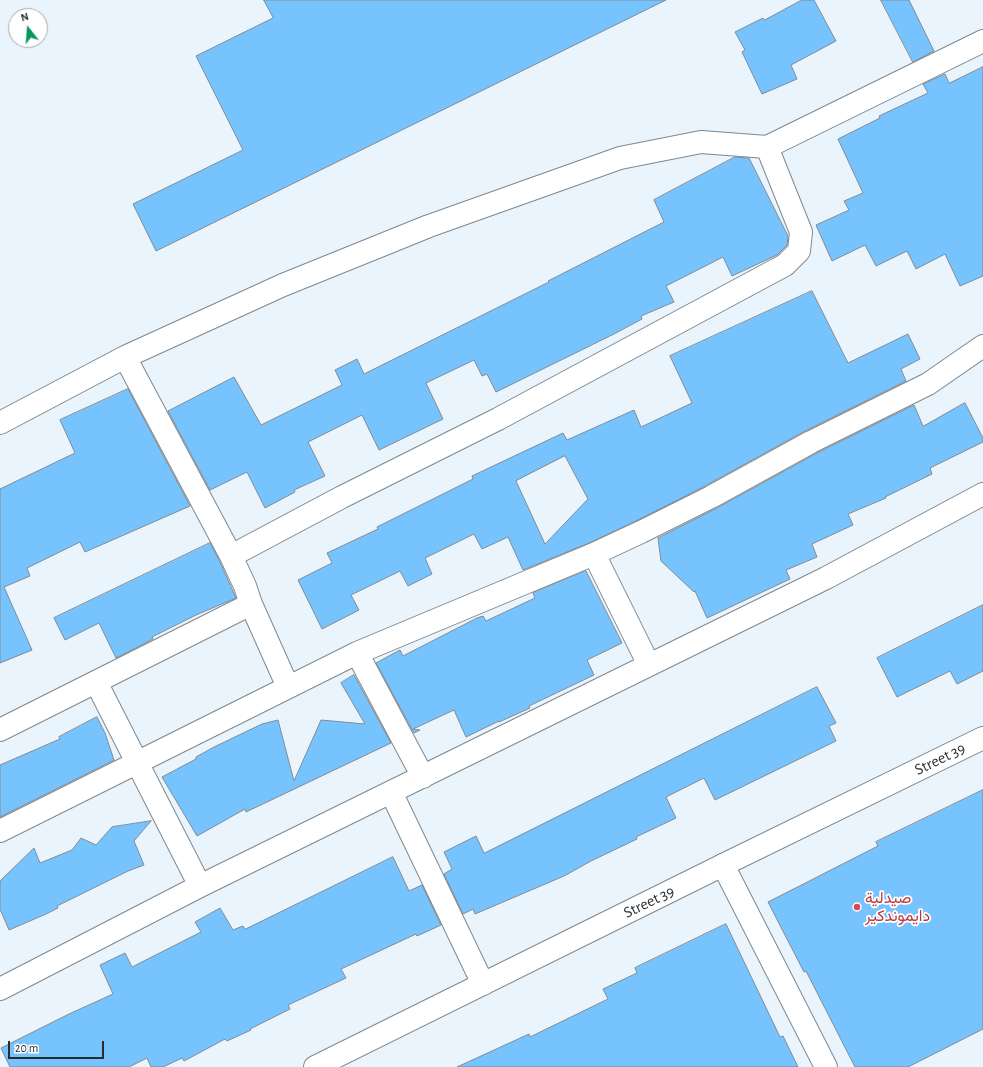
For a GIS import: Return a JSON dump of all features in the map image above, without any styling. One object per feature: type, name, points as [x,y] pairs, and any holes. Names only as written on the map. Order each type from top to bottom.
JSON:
[{"type":"street","points":[[0,424],[126,357],[298,279],[430,226],[620,158],[701,142],[766,147],[983,41]]},
{"type":"street","points":[[231,556],[342,497],[498,419],[785,265],[799,251],[801,232],[766,147]]},
{"type":"street","points":[[0,831],[357,652],[594,554],[704,501],[811,442],[928,384],[983,346]]},
{"type":"street","points":[[126,357],[231,556],[288,687]]},
{"type":"street","points":[[0,989],[200,886],[826,578],[983,494]]},
{"type":"street","points":[[594,554],[649,665]]},
{"type":"street","points":[[0,730],[251,604]]},
{"type":"street","points":[[357,652],[423,777]]},
{"type":"street","points":[[96,682],[200,886]]},
{"type":"street","name":"Street 39","points":[[315,1067],[983,738]]},
{"type":"street","points":[[391,792],[483,984]]},
{"type":"street","points":[[723,865],[826,1067]]},
{"type":"building","points":[[264,0],[666,0],[156,251],[133,204],[243,150],[196,56],[273,18]]},
{"type":"building","points":[[802,0],[814,0],[836,41],[791,65],[797,79],[762,94],[742,52],[745,50],[735,32],[763,18],[764,20]]},
{"type":"building","points":[[881,0],[909,0],[934,51],[913,62]]},
{"type":"building","points":[[983,67],[983,276],[960,286],[945,254],[916,269],[907,251],[876,266],[865,245],[832,261],[816,225],[849,210],[844,201],[863,193],[838,139],[880,118],[879,116],[928,93],[923,84],[945,74],[949,83]]},
{"type":"building","points":[[735,157],[749,158],[788,236],[787,245],[777,255],[732,276],[723,257],[666,286],[674,302],[641,316],[642,319],[614,334],[496,392],[487,374],[482,376],[474,360],[426,383],[443,419],[379,450],[362,415],[308,442],[325,476],[294,490],[295,492],[265,508],[247,472],[210,490],[168,411],[234,377],[261,425],[342,385],[335,370],[357,359],[364,374],[549,282],[548,281],[664,222],[654,200]]},
{"type":"building","points":[[812,291],[848,363],[908,334],[920,359],[901,369],[906,381],[805,431],[705,486],[589,543],[523,570],[508,537],[482,549],[474,534],[425,558],[432,574],[408,586],[400,571],[351,595],[359,610],[322,629],[298,580],[332,563],[327,553],[378,529],[377,527],[473,479],[472,476],[563,433],[567,440],[634,410],[641,427],[692,403],[670,356]],"holes":[[[565,456],[588,499],[545,544],[516,481]]]},
{"type":"building","points":[[128,389],[190,506],[85,552],[80,542],[27,568],[30,576],[4,587],[32,650],[0,663],[0,489],[75,453],[60,420]]},
{"type":"building","points":[[965,403],[983,438],[983,442],[930,468],[932,474],[885,497],[886,498],[848,514],[853,525],[812,544],[817,557],[786,570],[790,579],[707,618],[695,591],[694,592],[661,561],[658,538],[717,508],[817,453],[914,405],[923,426]]},
{"type":"building","points":[[210,543],[236,598],[196,615],[152,637],[153,639],[116,658],[99,623],[65,640],[54,618]]},
{"type":"building","points":[[586,571],[622,643],[587,660],[594,675],[529,706],[530,708],[466,737],[454,710],[413,729],[420,730],[414,733],[376,663],[400,650],[403,656],[477,618],[483,616],[486,621],[535,598],[533,593]]},
{"type":"building","points":[[983,605],[983,671],[957,684],[950,671],[897,697],[877,658]]},
{"type":"building","points":[[354,675],[391,743],[246,812],[245,809],[197,836],[162,777],[196,759],[196,757],[214,747],[262,724],[278,720],[294,781],[321,720],[365,724],[341,683]]},
{"type":"building","points":[[817,687],[836,723],[829,726],[836,741],[715,800],[704,778],[666,797],[676,818],[636,837],[637,839],[564,876],[475,914],[473,909],[463,914],[444,874],[452,869],[444,852],[476,836],[484,853]]},
{"type":"building","points":[[97,717],[105,733],[114,760],[0,817],[0,765],[60,739],[59,737]]},
{"type":"building","points":[[983,790],[983,1029],[908,1067],[855,1067],[806,971],[804,972],[768,902],[878,846],[876,842]]},
{"type":"building","points":[[151,821],[134,841],[144,865],[128,871],[57,906],[58,908],[46,914],[9,930],[0,909],[0,881],[34,848],[40,863],[72,850],[81,838],[96,845],[112,827]]},
{"type":"building","points":[[393,857],[409,891],[422,885],[441,925],[417,936],[416,934],[341,969],[346,978],[288,1005],[290,1009],[250,1029],[251,1030],[227,1041],[225,1039],[184,1061],[182,1058],[163,1067],[151,1067],[147,1058],[129,1067],[10,1067],[1,1048],[113,994],[100,965],[125,953],[132,967],[201,932],[195,922],[220,908],[233,930],[243,926],[245,929]]},
{"type":"building","points":[[726,924],[780,1037],[783,1036],[798,1067],[457,1067],[529,1034],[530,1037],[608,999],[603,989],[637,973],[635,968]]},
{"type":"place","name":"صيدلية دايموندكير","points":[[857,907]]}]
